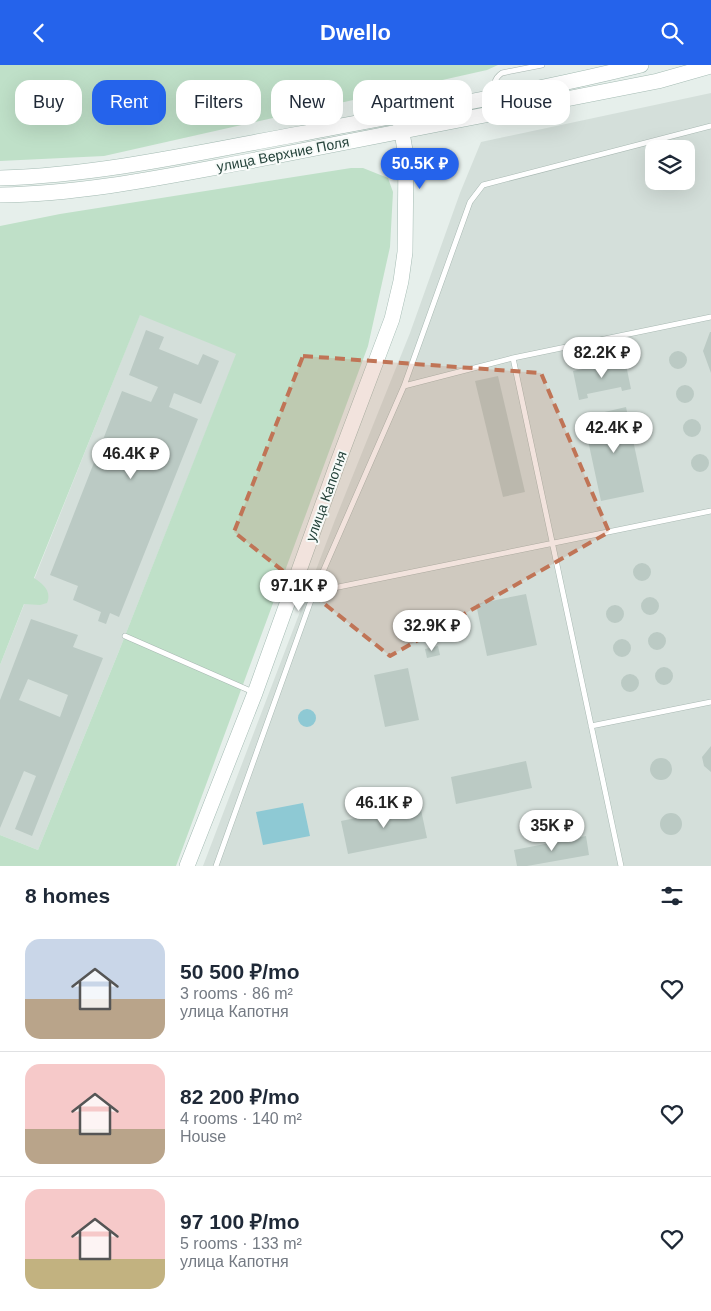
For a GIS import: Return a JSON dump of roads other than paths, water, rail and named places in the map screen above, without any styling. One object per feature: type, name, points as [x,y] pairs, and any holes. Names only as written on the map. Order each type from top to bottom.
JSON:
[{"type":"main road","name":"улица Верхние Поля","points":[[570,80],[641,65]]},
{"type":"main road","name":"улица Верхние Поля","points":[[0,195],[29,195],[97,187],[193,171],[658,81],[711,66]]},
{"type":"main road","name":"улица Верхние Поля","points":[[0,178],[49,176],[95,170],[353,123]]},
{"type":"main road","name":"улица Капотня","points":[[188,866],[255,693],[328,489],[392,319],[401,281],[405,252],[406,156],[401,125]]},
{"type":"lane","points":[[495,80],[502,73],[542,65]]},
{"type":"lane","points":[[216,866],[314,592],[404,386],[470,202],[483,185],[711,126]]},
{"type":"lane","points":[[404,386],[513,358],[711,317]]},
{"type":"lane","points":[[513,358],[621,866]]},
{"type":"lane","points":[[314,592],[711,511]]},
{"type":"lane","points":[[125,636],[255,693]]},
{"type":"lane","points":[[591,726],[711,702]]},
{"type":"water","points":[[307,709],[313,712],[316,718],[313,724],[307,727],[301,724],[298,718],[301,712]]},
{"type":"water","points":[[303,803],[310,836],[263,845],[256,812]]}]
